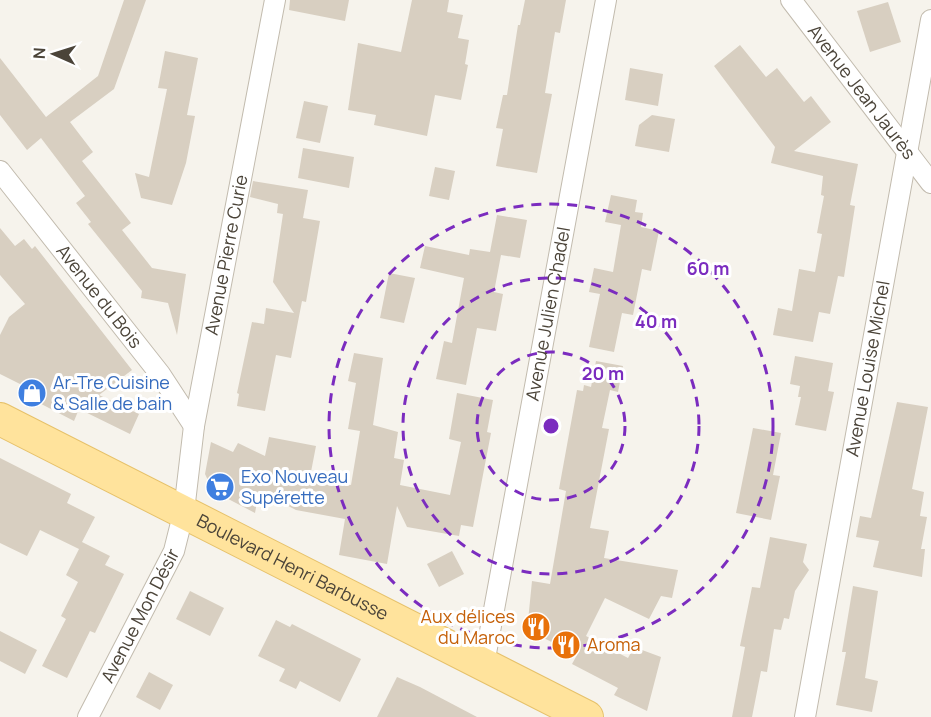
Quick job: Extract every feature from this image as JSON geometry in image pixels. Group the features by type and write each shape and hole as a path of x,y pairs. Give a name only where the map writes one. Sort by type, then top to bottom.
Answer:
{"main road":[{"name":"Boulevard Henri Barbusse","path":"0,418 587,717"}],"street":[{"name":"Avenue Pierre Curie","path":"184,511 194,426 275,0"},
{"name":"Avenue Julien Chadel","path":"484,664 606,0"},
{"name":"Avenue Jean Jaurès","path":"791,0 931,183"},
{"name":"Avenue Louise Michel","path":"805,717 931,20"},
{"name":"Avenue du Bois","path":"0,171 160,374 194,426"},
{"name":"Avenue Mon Désir","path":"88,717 174,551 184,511"}],"building":[{"path":"124,0 146,0 114,89 70,122 93,152 82,161 131,223 122,230 152,268 186,274 177,335 168,303 141,298 142,291 88,224 91,222 76,203 85,196 41,138 27,150 0,115 0,58 46,117 98,76"},
{"path":"290,0 349,0 345,21 289,10"},
{"path":"412,0 449,0 447,12 463,15 458,38 469,40 465,64 468,65 461,100 435,95 427,136 374,125 376,115 348,110 358,43 401,52"},
{"path":"525,0 566,0 560,33 555,32 545,93 552,94 537,173 496,166 503,129 496,128 503,95 507,95 518,25 520,25"},
{"path":"888,2 901,42 870,52 857,11"},
{"path":"740,45 766,77 777,68 804,102 811,96 831,122 794,151 858,164 850,205 855,206 844,277 838,276 830,314 819,312 813,342 773,335 778,308 792,311 799,269 815,272 822,234 817,233 824,196 821,195 823,176 771,163 775,147 714,66"},
{"path":"165,51 198,58 187,115 195,116 186,163 172,205 141,198 135,173 149,177 167,89 158,88"},
{"path":"630,68 663,74 658,106 625,100"},
{"path":"304,101 328,106 320,143 296,138"},
{"path":"652,115 675,119 669,152 635,146 639,125"},
{"path":"303,148 354,157 349,188 298,178"},
{"path":"435,167 455,171 449,200 429,196"},
{"path":"253,181 308,190 303,218 320,221 306,302 302,301 291,358 276,355 265,411 237,406 239,394 237,393 252,322 264,324 266,308 294,313 273,282 283,214 277,213 278,204 250,197"},
{"path":"611,195 637,200 635,212 643,213 641,227 659,231 651,271 642,269 633,315 622,313 614,352 589,347 600,294 589,292 594,268 613,272 621,225 605,222"},
{"path":"497,215 527,220 520,258 501,255 494,292 503,294 496,331 477,328 466,385 436,379 444,341 452,343 464,278 420,268 425,246 469,255 470,249 490,252"},
{"path":"0,228 15,246 24,239 32,249 35,246 132,370 99,395 139,414 130,434 79,409 74,421 22,394 26,387 0,374 0,335 9,317 25,304 0,275"},
{"path":"389,273 415,278 404,323 380,318"},
{"path":"354,353 383,358 373,425 398,432 394,458 404,460 400,485 450,495 461,442 449,439 457,393 493,400 487,432 491,433 473,527 461,525 459,536 407,527 397,506 387,564 339,555 345,519 296,510 259,491 255,513 213,491 205,474 211,442 233,452 238,443 265,456 269,437 316,446 310,477 351,485 360,431 348,429 356,383 348,381"},
{"path":"795,356 833,363 828,391 834,392 826,431 795,425 801,397 798,397 800,386 790,384"},
{"path":"596,361 623,366 618,392 610,390 602,428 609,429 590,528 609,531 604,558 678,570 672,598 661,596 649,619 605,598 586,636 628,658 634,647 661,657 647,711 614,695 618,688 572,664 577,655 536,634 528,621 532,581 550,584 566,491 559,489 577,390 583,391 584,385 591,387"},
{"path":"897,402 928,407 912,489 924,492 920,516 927,517 921,549 925,549 922,577 873,567 879,541 856,537 860,516 871,518"},
{"path":"753,428 781,433 773,475 780,476 771,520 736,513"},
{"path":"0,458 71,494 67,503 95,517 82,542 110,556 105,565 124,574 95,633 90,631 67,678 42,666 66,619 61,616 78,582 66,575 79,549 40,530 27,556 0,543"},
{"path":"770,537 807,544 803,562 809,570 795,591 789,619 784,618 781,630 774,629 767,672 761,671 752,717 732,717 745,647 740,646 752,587 760,588"},
{"path":"452,551 464,574 439,587 427,564"},
{"path":"853,586 878,591 865,678 878,681 872,712 836,705 846,652 842,652"},
{"path":"190,591 224,608 210,636 176,619"},
{"path":"276,620 290,627 292,624 361,659 340,702 300,681 296,689 279,681 285,669 258,656"},
{"path":"0,631 37,650 25,674 0,661"},
{"path":"149,672 173,685 160,710 136,697"},
{"path":"397,677 420,687 477,717 377,717"}],"place":[{"name":"Ar-Tre Cuisine & Salle de bain","path":"32,393"},
{"name":"Exo Nouveau Supérette","path":"220,487"},
{"name":"Aux délices du Maroc","path":"536,627"},
{"name":"Aroma","path":"566,645"}]}
